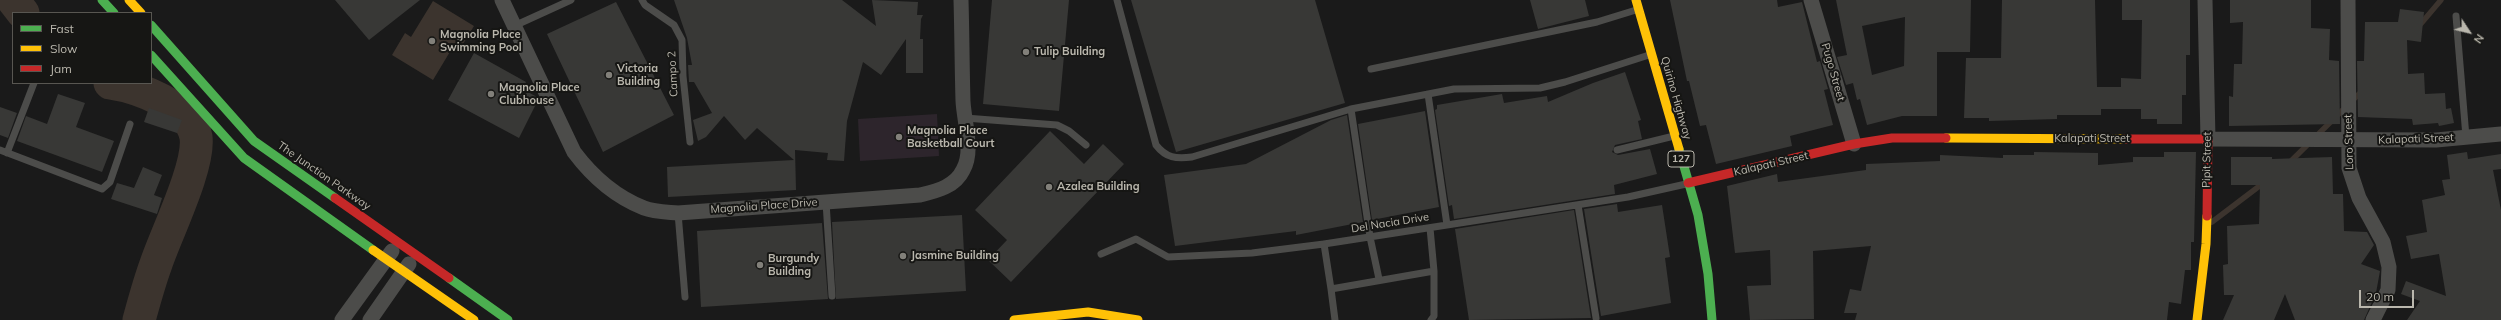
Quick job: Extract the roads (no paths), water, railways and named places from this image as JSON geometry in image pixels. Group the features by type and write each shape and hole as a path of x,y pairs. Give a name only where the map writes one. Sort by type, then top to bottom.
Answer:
{"street":[{"path":"102,0 113,12"},
{"path":"129,0 139,12"},
{"name":"Magnolia Place Drive","path":"502,0 574,152 583,164 619,195 645,209 678,213 920,195 937,191 951,184 963,171 968,154 965,118 961,0"},
{"name":"Pugo Street","path":"1811,0 1854,144"},
{"name":"Pipit Street","path":"2197,320 2206,244 2208,139 2205,0"},
{"name":"Loro Street","path":"2348,0 2348,140 2352,184 2379,232 2389,267 2388,290 2373,320"},
{"name":"Quirino Highway","path":"1637,5 1688,183 1704,246 1712,320"},
{"name":"The Junction Parkway","path":"152,26 254,141 508,320"},
{"path":"152,56 244,158 265,175 474,320"},
{"name":"Kalapati Street","path":"1688,183 1854,144 1892,138 2348,140 2466,137 2501,134"},
{"path":"342,320 386,260 397,242"},
{"path":"370,320 416,255"},
{"path":"1014,320 1088,312 1135,319"}],"lane":[{"path":"514,26 571,0"},
{"name":"Campo 2","path":"642,0 645,5 674,25 682,40 682,76 690,142"},
{"path":"1117,0 1156,145 1162,153 1171,158 1192,157 1351,109 1454,89 1540,88 1565,82 1651,54"},
{"path":"1371,69 1597,22 1637,5"},
{"path":"2456,16 2466,137"},
{"path":"34,84 3,151 102,189 110,182 130,124"},
{"path":"1428,94 1447,225"},
{"path":"1351,109 1370,237 1379,279"},
{"path":"965,118 1057,125 1069,131 1086,145"},
{"path":"1617,150 1674,136"},
{"name":"Del Nacia Drive","path":"1101,254 1136,238 1168,257 1252,253 1324,244 1628,197 1688,183"},
{"path":"826,202 832,296"},
{"path":"1578,205 1596,318"},
{"path":"678,213 685,297"},
{"path":"1430,228 1434,271 1434,316 1431,320"},
{"path":"1324,244 1335,320"},
{"path":"1331,289 1379,279 1434,271"}],"waterway":[{"path":"13,0 22,12"},
{"path":"2419,26 2441,0"},
{"path":"116,84 148,94 174,107 192,126 196,137 196,150 188,182 153,271 139,320"},
{"path":"2290,162 2362,91"},
{"path":"2212,222 2266,181"}],"place":[{"name":"Magnolia Place Swimming Pool","path":"432,41"},
{"name":"Tulip Building","path":"1026,52"},
{"name":"Victoria Building","path":"609,75"},
{"name":"Magnolia Place Clubhouse","path":"491,94"},
{"name":"Magnolia Place Basketball Court","path":"899,137"},
{"name":"Azalea Building","path":"1049,187"},
{"name":"Jasmine Building","path":"903,256"},
{"name":"Burgundy Building","path":"760,265"}]}
